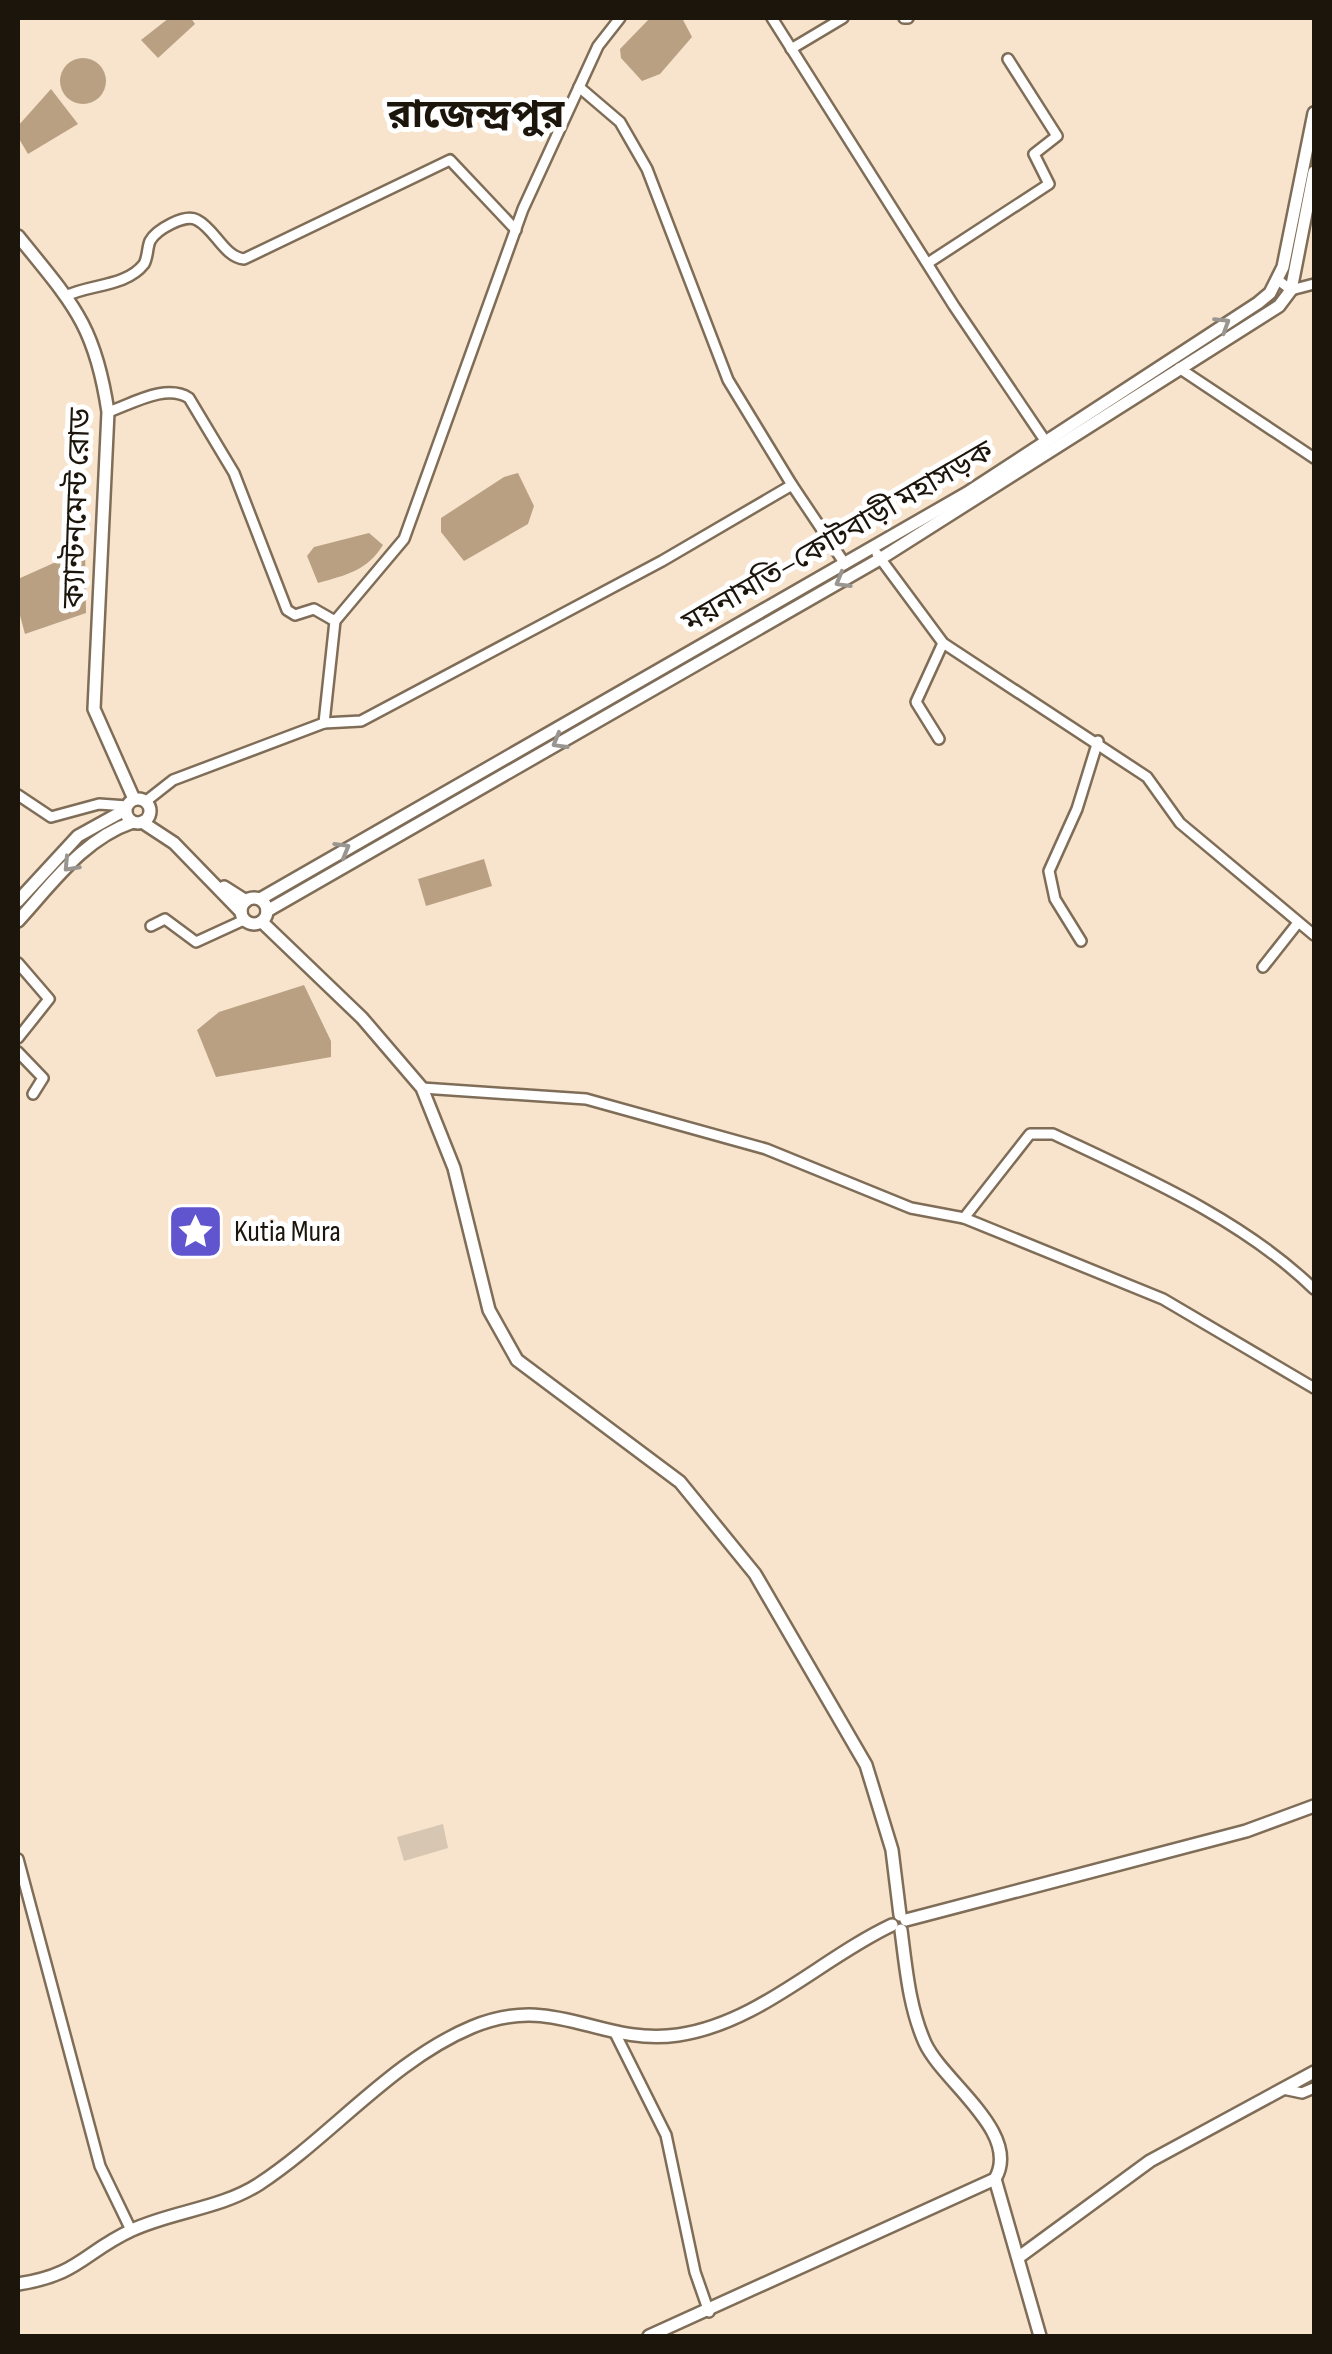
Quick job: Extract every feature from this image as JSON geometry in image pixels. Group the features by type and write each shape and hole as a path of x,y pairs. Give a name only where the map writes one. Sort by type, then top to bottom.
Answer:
{"main road":[{"path":"1278,280 1314,114"},
{"path":"1291,290 1314,172"},
{"name":"ক্যান্টনমেন্ট রোড","path":"18,236 88,328 101,363 108,412 94,709 137,811"},
{"name":"ময়নামতি–কোটবাড়ী মহাসড়ক","path":"265,916 1046,442 1258,302 1278,280"},
{"name":"ময়নামতি–কোটবাড়ী মহাসড়ক","path":"248,908 880,559 1279,306 1291,290"},
{"path":"18,901 78,836 137,811"},
{"path":"137,811 248,908 265,916 422,1088 454,1168 489,1310 517,1360 680,1482 755,1574 866,1765 892,1850 910,2000 920,2031 932,2058 999,2141 1000,2171 995,2179 649,2336"},
{"path":"18,921 86,848 137,811"},
{"path":"248,908 255,924 265,916"},
{"path":"18,2284 74,2270 131,2230 244,2194 287,2165 429,2050 476,2025 516,2013 542,2012 644,2038 724,2024 900,1922 1246,1831 1314,1806"},
{"path":"1019,2257 1150,2162 1213,2124 1314,2072"},
{"path":"995,2179 1040,2336"}],"street":[{"path":"324,723 335,622 404,538 516,230 598,46 620,18"},
{"path":"772,18 1046,442"},
{"path":"791,48 843,18"},
{"path":"928,263 1049,184 1034,154 1057,136 1008,59"},
{"path":"579,87 620,122 647,169 728,380 845,564"},
{"path":"66,296 90,283 113,284 142,266 151,239 186,218 198,220 234,256 244,259 450,160 516,230"},
{"path":"1278,280 1291,290 1314,284"},
{"path":"1178,368 1314,458"},
{"path":"108,412 166,392 178,391 189,398 234,473 288,610 295,615 314,608 335,622"},
{"path":"18,795 51,817 99,804 137,811 173,780 324,723 361,720 662,561 792,485"},
{"path":"873,547 943,643 1148,777 1180,823 1314,936"},
{"path":"938,740 916,702 943,643"},
{"path":"1081,941 1055,899 1049,871 1077,809 1098,741"},
{"path":"151,926 165,919 201,942 248,908"},
{"path":"1263,966 1297,924"},
{"path":"18,963 49,998 18,1038"},
{"path":"19,1055 43,1078 33,1094"},
{"path":"422,1088 586,1099 766,1149 911,1208 964,1218 1163,1300 1314,1388"},
{"path":"964,1218 1030,1134 1054,1134 1209,1213 1282,1258 1314,1288"},
{"path":"18,1859 100,2166 131,2230"},
{"path":"615,2032 666,2134 695,2272 709,2312"},
{"path":"1283,2089 1302,2093 1314,2088"}],"shaded area":[{"path":"169,18 191,18 195,24 158,58 141,40"},
{"path":"650,18 682,18 692,37 660,74 642,81 621,58 620,49"},
{"path":"83,58 99,65 106,81 99,97 83,104 67,97 60,81 67,65"},
{"path":"51,89 78,124 28,154 18,137 18,126"},
{"path":"518,473 534,506 528,524 464,561 441,532 441,518 504,477"},
{"path":"369,533 383,545 370,561 347,574 318,583 307,556 314,547"},
{"path":"85,549 86,613 25,634 18,608 18,579"},
{"path":"484,859 492,886 426,906 418,879"},
{"path":"304,985 331,1041 331,1057 216,1077 197,1030 219,1012"},
{"path":"443,1824 448,1848 404,1861 397,1837"}],"place":[{"name":"Kutia Mura","path":"195,1232"}],"district":[{"name":"রাজেন্দ্রপুর","path":"476,115"}]}
